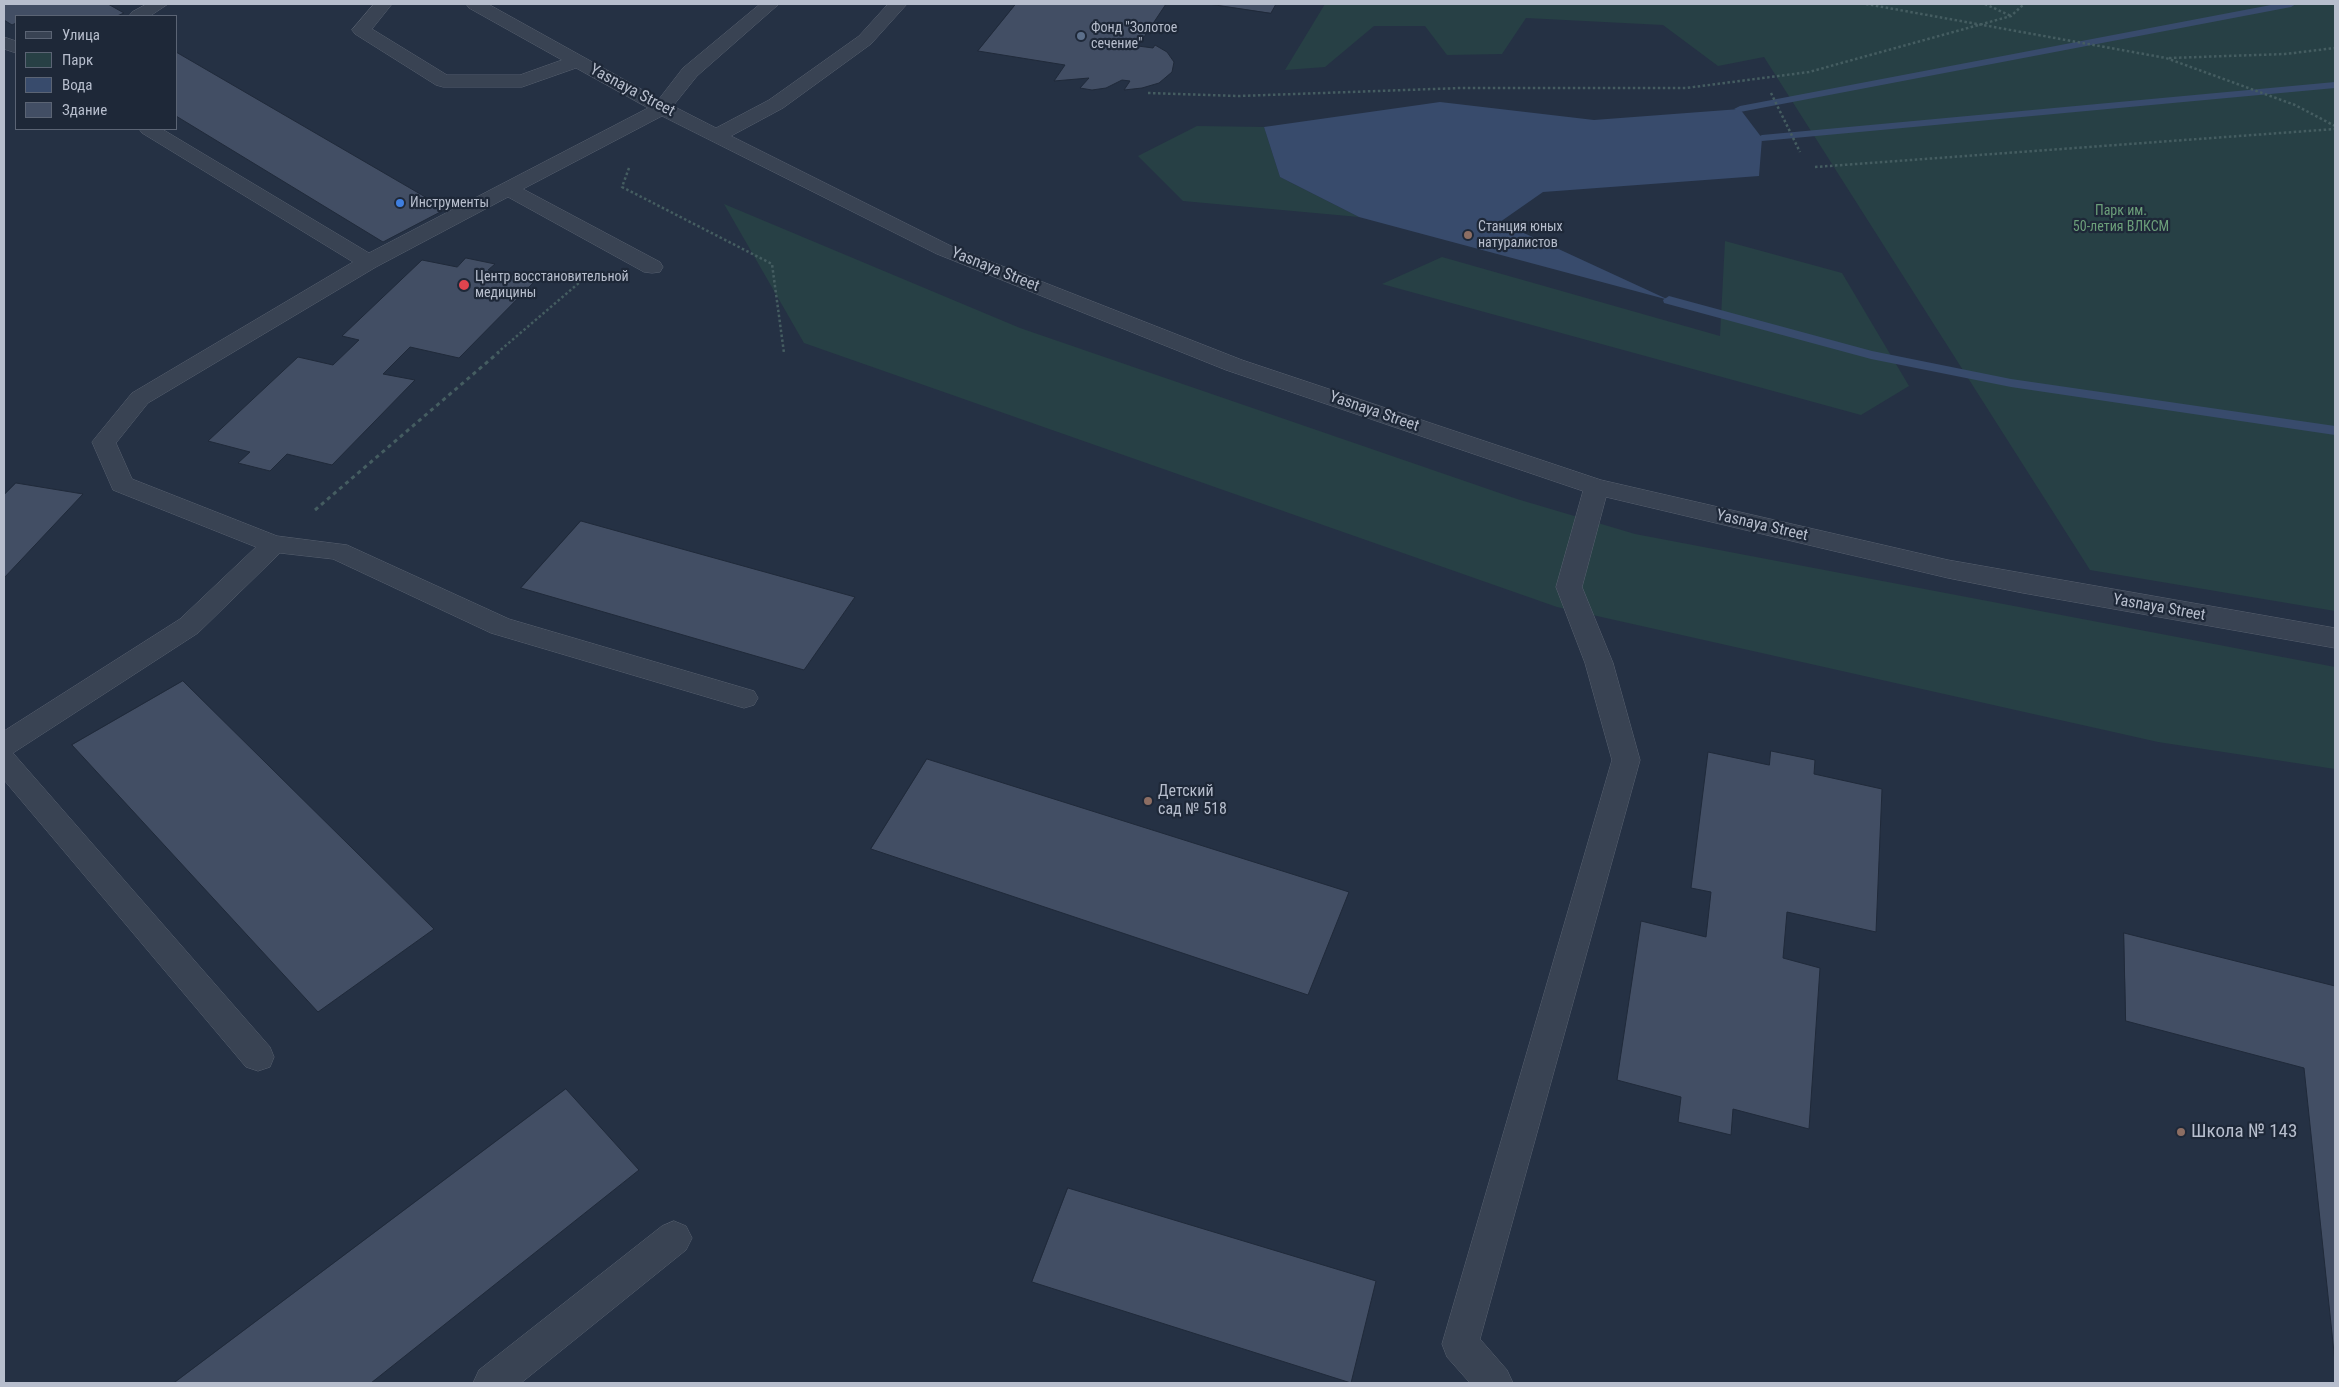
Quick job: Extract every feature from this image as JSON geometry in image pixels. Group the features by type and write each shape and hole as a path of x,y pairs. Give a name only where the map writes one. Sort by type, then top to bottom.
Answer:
{"street":[{"path":"140,15 159,4"},
{"path":"383,4 361,30 443,82 522,81 576,61"},
{"name":"Yasnaya Street","path":"475,4 662,108 944,250 1234,365 1596,487 1948,569 2335,638"},
{"path":"744,698 500,626 338,551 274,544 122,484 104,442 140,398 368,262 662,108 690,72 770,4"},
{"path":"718,135 776,104 865,40 898,4"},
{"path":"151,130 368,262"},
{"path":"509,188 528,201 652,267"},
{"path":"1494,1383 1460,1344 1626,760 1599,663 1569,587 1596,487"},
{"path":"4,746 189,626 274,544"},
{"path":"4,761 258,1057"},
{"path":"492,1383 674,1238"}],"path":[{"path":"1866,4 2166,58 2294,105 2335,128"},
{"path":"1984,4 2011,16"},
{"path":"1148,93 1239,96 1461,88 1686,88 1809,72 2011,16 2024,4"},
{"path":"2166,58 2285,54 2335,48"},
{"path":"1771,93 1800,152"},
{"path":"1815,167 2335,128"},
{"path":"631,163 622,188 772,264 784,353"},
{"path":"274,544 590,274"}],"green space":[{"name":"Парк им. 50-летия ВЛКСМ","path":"1325,4 2335,4 2335,611 2090,570 1764,57 1718,66 1663,25 1526,18 1502,54 1447,55 1425,26 1374,26 1325,67 1285,70"},
{"path":"1197,126 1264,127 1280,177 1359,217 1183,201 1138,156"},
{"path":"724,204 1020,328 1517,499 1635,534 2335,667 2335,769 2158,742 1557,607 804,343"},
{"path":"1725,241 1842,273 1909,386 1861,415 1382,284 1442,257 1720,336"}],"water":[{"path":"1440,102 1594,120 1740,109 1762,138 1759,176 1543,192 1500,222 1669,300 1359,217 1280,177 1264,127"}],"building":[{"path":"4,4 108,4 124,13 119,15 15,15 15,24 12,25 4,20"},
{"path":"1016,4 1166,4 1138,46 1153,48 1155,45 1167,52 1174,62 1172,72 1159,83 1142,88 1124,90 1130,81 1122,80 1106,88 1092,90 1080,88 1089,78 1054,81 1065,65 978,51"},
{"path":"1209,4 1276,4 1271,13"},
{"path":"178,53 446,209 383,242 178,117"},
{"path":"466,258 495,264 488,270 536,280 459,358 410,347 383,374 415,380 332,465 287,454 270,471 238,463 250,452 208,441 298,357 333,365 359,340 342,336 422,260 457,267"},
{"path":"16,483 83,494 4,578 4,495"},
{"path":"581,521 855,597 804,670 521,588"},
{"path":"183,681 434,929 318,1012 72,745"},
{"path":"1771,751 1815,760 1814,774 1882,789 1876,932 1787,912 1783,958 1820,968 1809,1129 1733,1109 1731,1135 1678,1122 1681,1097 1617,1080 1641,921 1706,937 1711,892 1691,888 1708,752 1769,765"},
{"path":"927,759 1349,892 1308,995 871,849"},
{"path":"2124,933 2335,986 2335,1362 2304,1068 2126,1021"},
{"path":"566,1089 639,1170 371,1383 174,1383"},
{"path":"1068,1188 1376,1281 1351,1383 1032,1282"}],"waterway":[{"path":"1740,109 2291,4"},
{"path":"1762,138 2335,85"},
{"path":"1669,300 1871,355 2011,383 2335,431"}],"place":[{"name":"Фонд \"Золотое сечение\"","path":"1081,36"},
{"name":"Инструменты","path":"400,203"},
{"name":"Станция юных натуралистов","path":"1468,235"},
{"name":"Центр восстановительной медицины","path":"464,285"},
{"name":"Детский сад № 518","path":"1148,801"},
{"name":"Школа № 143","path":"2181,1132"}]}
